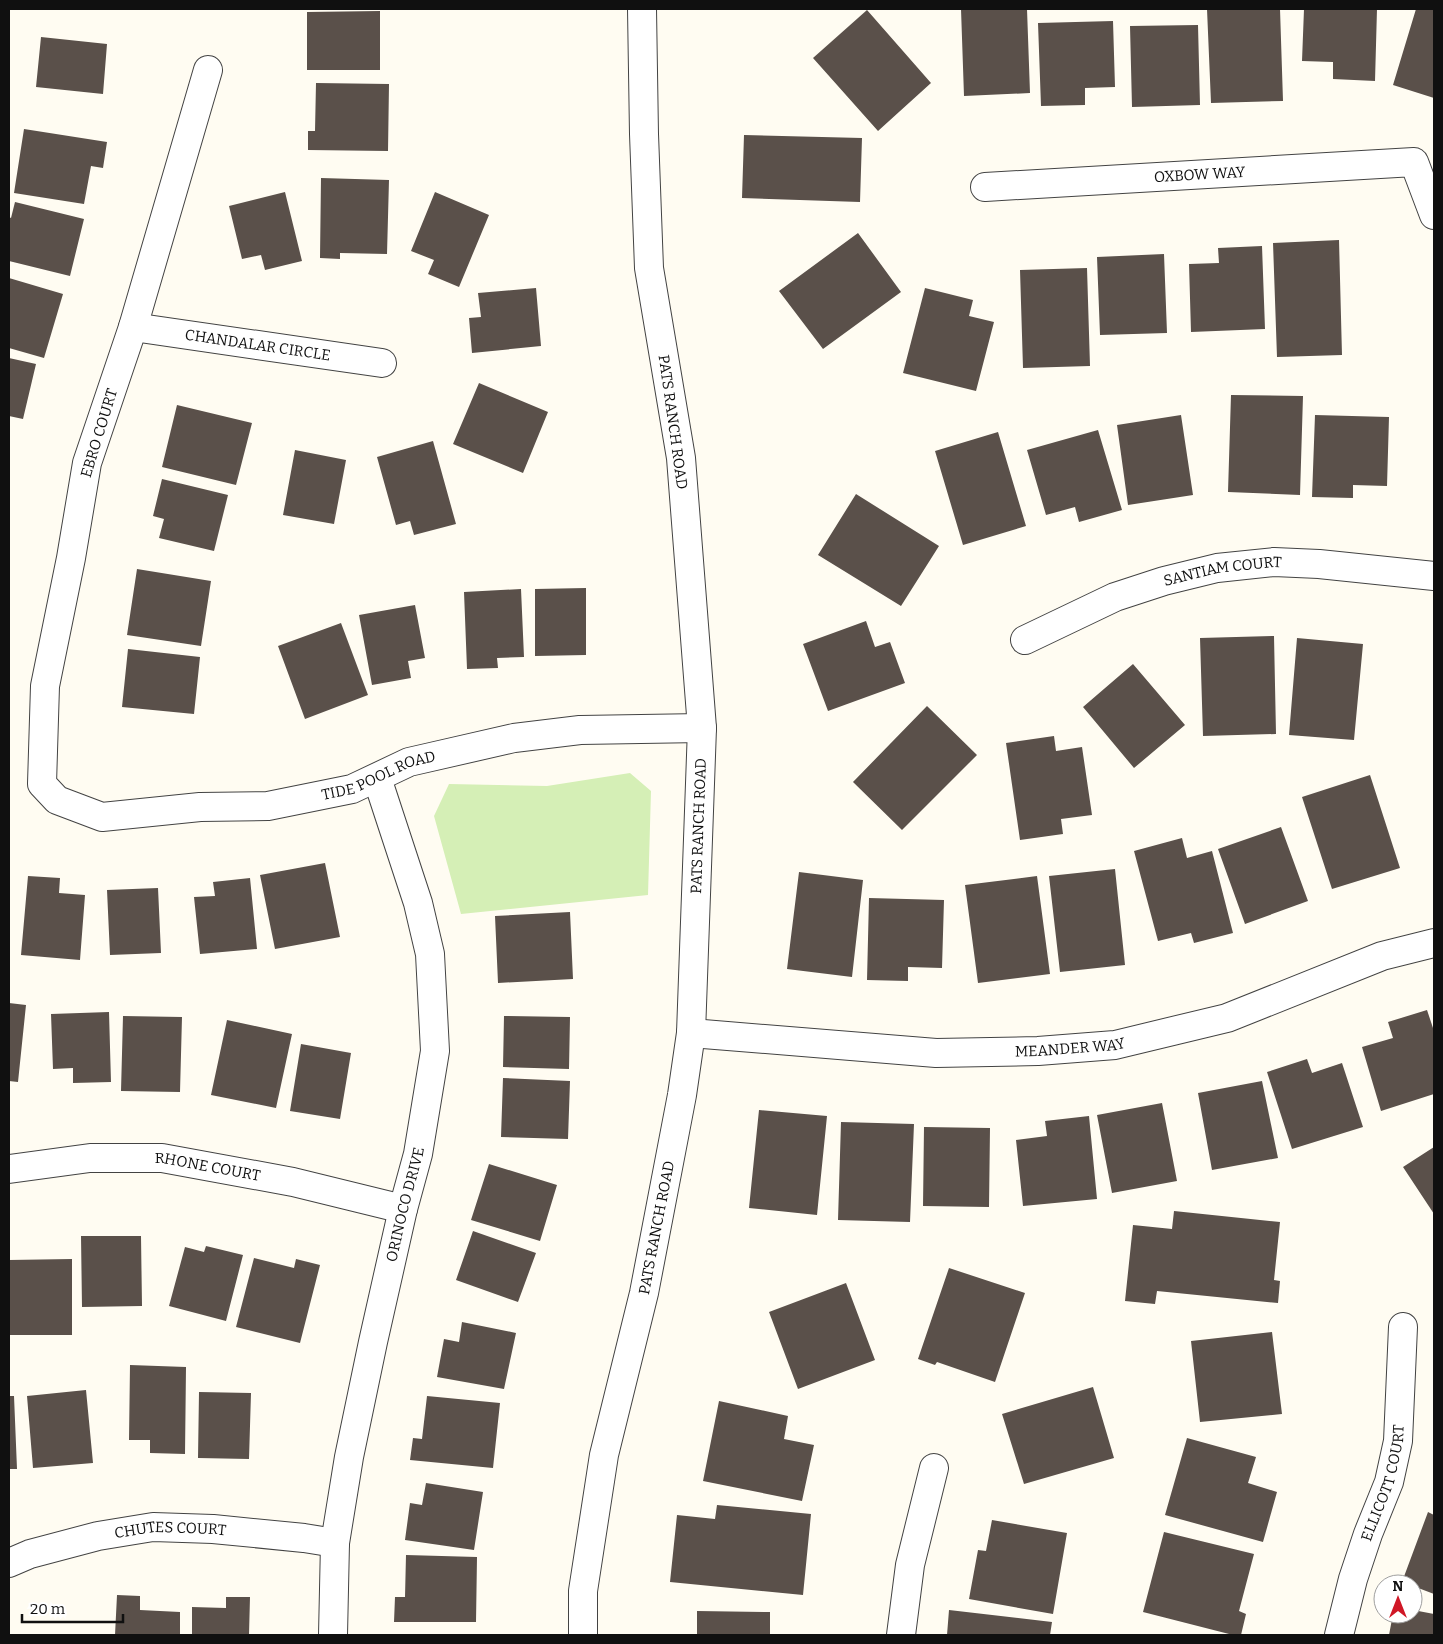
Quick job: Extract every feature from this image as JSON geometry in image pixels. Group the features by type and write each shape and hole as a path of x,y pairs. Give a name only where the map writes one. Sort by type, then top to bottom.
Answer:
{"street":[{"name":"PATS RANCH ROAD","path":"583,1635 583,1591 604,1455 644,1293 682,1095 691,1033 702,728 681,458 649,268 642,9"},
{"name":"EBRO COURT","path":"58,800 42,784 45,686 87,463 133,328 208,70"},
{"name":"OXBOW WAY","path":"985,187 1414,162 1434,215"},
{"name":"CHANDALAR CIRCLE","path":"133,328 382,363"},
{"name":"SANTIAM COURT","path":"1025,640 1115,597 1164,580 1217,568 1274,562 1320,564 1434,576"},
{"name":"TIDE POOL ROAD","path":"58,800 102,817 200,807 268,806 352,790 409,762 514,738 580,730 702,728"},
{"name":"ORINOCO DRIVE","path":"332,1635 335,1543 353,1438 403,1209 418,1154 435,1052 430,954 418,903 377,778"},
{"name":"MEANDER WAY","path":"691,1033 936,1053 1038,1052 1115,1045 1227,1018 1382,956 1434,943"},
{"name":"RHONE COURT","path":"9,1169 90,1158 162,1158 293,1182 403,1209"},
{"name":"ELLICOTT COURT","path":"1339,1635 1353,1579 1368,1534 1389,1482 1398,1441 1403,1328"},
{"path":"901,1635 910,1565 934,1468"},
{"name":"CHUTES COURT","path":"9,1563 30,1554 98,1536 153,1528 213,1529 335,1543"}],"green space":[{"path":"630,773 651,791 648,895 461,914 434,816 449,784 547,786"}],"building":[{"path":"961,9 1027,9 1030,93 964,96"},
{"path":"1207,9 1280,9 1283,101 1211,103"},
{"path":"1304,9 1377,9 1375,81 1333,79 1333,62 1302,61"},
{"path":"1416,9 1434,9 1434,98 1393,85"},
{"path":"867,10 931,83 878,131 813,58"},
{"path":"380,11 380,70 307,70 307,12"},
{"path":"1113,21 1115,87 1085,88 1085,105 1041,106 1038,23"},
{"path":"1198,25 1200,105 1132,107 1130,26"},
{"path":"41,37 107,44 103,94 36,87"},
{"path":"316,83 389,84 388,151 308,150 308,131 315,131"},
{"path":"24,129 107,142 103,168 91,166 84,204 14,193"},
{"path":"744,135 862,138 860,202 742,198"},
{"path":"321,178 389,180 387,254 340,253 340,259 320,258"},
{"path":"285,192 302,261 265,270 261,255 242,259 229,206"},
{"path":"435,192 489,215 459,287 428,274 434,260 411,251"},
{"path":"15,202 84,219 70,276 9,261 9,217 11,218"},
{"path":"858,233 901,292 823,349 779,291"},
{"path":"1339,240 1342,355 1277,357 1273,243"},
{"path":"1262,246 1265,329 1191,332 1189,264 1219,263 1218,248"},
{"path":"1164,254 1167,333 1100,335 1097,257"},
{"path":"1087,268 1090,366 1023,368 1020,270"},
{"path":"9,278 63,294 44,358 9,348"},
{"path":"536,288 541,346 472,353 469,318 481,317 478,293"},
{"path":"925,288 973,300 969,316 994,322 976,391 903,373"},
{"path":"9,358 36,364 23,419 9,416"},
{"path":"479,383 548,412 523,473 453,444"},
{"path":"1231,395 1303,396 1300,495 1228,492"},
{"path":"177,405 252,423 236,485 162,467"},
{"path":"1181,415 1193,495 1128,505 1117,425"},
{"path":"1315,415 1389,417 1387,486 1353,485 1353,498 1312,497"},
{"path":"1098,430 1122,510 1079,522 1075,507 1046,515 1027,450"},
{"path":"998,432 1026,526 963,545 935,451"},
{"path":"433,441 456,524 414,535 410,521 396,525 377,457"},
{"path":"295,450 346,460 334,524 283,515"},
{"path":"162,479 228,495 214,551 159,538 164,519 153,516"},
{"path":"856,494 939,546 901,606 818,555"},
{"path":"137,569 211,581 201,646 127,635"},
{"path":"586,588 586,655 535,656 535,589"},
{"path":"521,589 524,657 497,658 498,668 467,669 464,592"},
{"path":"415,605 425,658 408,661 411,678 372,685 359,615"},
{"path":"866,621 875,647 890,642 905,683 828,711 803,644"},
{"path":"341,623 368,695 305,719 278,646"},
{"path":"1274,636 1276,734 1203,736 1200,638"},
{"path":"1297,638 1363,644 1354,740 1289,735"},
{"path":"128,649 200,657 194,714 122,707"},
{"path":"1133,664 1185,725 1134,768 1083,707"},
{"path":"927,706 977,755 902,830 853,782"},
{"path":"1054,736 1056,751 1082,747 1092,815 1061,819 1063,834 1020,840 1006,743"},
{"path":"1370,775 1400,868 1332,889 1302,797"},
{"path":"1281,827 1308,901 1245,924 1218,849"},
{"path":"1182,838 1187,858 1212,851 1233,933 1194,943 1191,933 1158,941 1134,851"},
{"path":"325,863 340,937 275,949 260,875"},
{"path":"1115,869 1125,965 1060,972 1049,876"},
{"path":"799,872 863,880 852,977 787,969"},
{"path":"28,876 60,878 59,893 85,895 80,960 21,955"},
{"path":"1037,876 1050,974 978,983 965,885"},
{"path":"250,878 257,949 200,954 194,897 215,896 213,882"},
{"path":"158,888 161,953 110,955 107,890"},
{"path":"869,898 944,900 942,968 908,967 908,981 867,980"},
{"path":"570,912 573,979 498,983 495,916"},
{"path":"9,1003 26,1005 18,1082 9,1081"},
{"path":"1427,1010 1434,1031 1434,1094 1381,1111 1362,1047 1393,1038 1388,1022"},
{"path":"109,1012 111,1082 73,1083 73,1068 53,1069 51,1014"},
{"path":"123,1016 182,1017 180,1092 121,1091"},
{"path":"504,1016 570,1017 569,1069 503,1067"},
{"path":"227,1020 292,1034 276,1108 211,1095"},
{"path":"301,1044 351,1053 340,1119 290,1111"},
{"path":"1307,1059 1312,1073 1342,1063 1363,1127 1292,1149 1267,1072"},
{"path":"503,1078 570,1081 568,1139 501,1137"},
{"path":"1262,1081 1278,1158 1212,1170 1198,1093"},
{"path":"1162,1103 1177,1181 1112,1193 1097,1115"},
{"path":"759,1110 827,1116 817,1215 749,1208"},
{"path":"1089,1116 1097,1199 1023,1206 1016,1140 1047,1136 1045,1121"},
{"path":"841,1122 914,1124 910,1222 838,1220"},
{"path":"924,1127 990,1128 989,1207 923,1206"},
{"path":"1434,1147 1434,1214 1403,1167"},
{"path":"489,1164 557,1185 540,1241 471,1220"},
{"path":"1174,1211 1280,1222 1274,1280 1280,1281 1278,1303 1157,1291 1155,1304 1125,1301 1133,1225 1172,1229"},
{"path":"473,1231 536,1253 518,1302 456,1280"},
{"path":"81,1236 141,1236 142,1306 82,1307"},
{"path":"206,1246 243,1255 226,1321 169,1306 185,1247 204,1252"},
{"path":"254,1258 294,1268 296,1259 320,1265 300,1343 236,1327"},
{"path":"72,1259 72,1335 9,1335 9,1260"},
{"path":"949,1268 1025,1293 995,1382 937,1362 935,1365 918,1359"},
{"path":"846,1283 875,1360 798,1389 769,1312"},
{"path":"462,1322 516,1333 504,1389 437,1377 444,1339 459,1342"},
{"path":"1272,1332 1282,1414 1200,1422 1191,1341"},
{"path":"130,1365 186,1367 185,1454 150,1453 150,1440 129,1440"},
{"path":"1093,1387 1114,1458 1024,1484 1002,1414"},
{"path":"86,1390 93,1463 33,1468 27,1396"},
{"path":"199,1392 251,1393 249,1459 198,1458"},
{"path":"9,1396 14,1396 17,1469 9,1469"},
{"path":"427,1396 500,1403 493,1468 410,1460 413,1438 422,1439"},
{"path":"719,1401 788,1416 784,1439 814,1445 802,1501 703,1481"},
{"path":"1187,1438 1256,1457 1248,1483 1277,1492 1263,1542 1165,1515"},
{"path":"426,1483 483,1492 474,1550 405,1540 410,1503 422,1505"},
{"path":"717,1505 811,1514 803,1595 670,1582 677,1515 715,1519"},
{"path":"1428,1512 1434,1515 1434,1594 1423,1590 1423,1574 1405,1574"},
{"path":"992,1520 1067,1533 1053,1614 969,1599 978,1550 986,1551"},
{"path":"1164,1532 1254,1554 1239,1611 1246,1614 1241,1635 1233,1635 1143,1612"},
{"path":"406,1555 477,1557 476,1622 394,1622 395,1597 405,1597"},
{"path":"117,1595 140,1596 140,1610 180,1612 180,1635 115,1635"},
{"path":"226,1597 250,1597 249,1635 192,1635 192,1607 226,1608"},
{"path":"949,1610 1052,1622 1050,1635 947,1635"},
{"path":"697,1611 770,1612 770,1635 697,1635"},
{"path":"1423,1612 1434,1614 1434,1635 1389,1635 1391,1624 1423,1624"}]}
